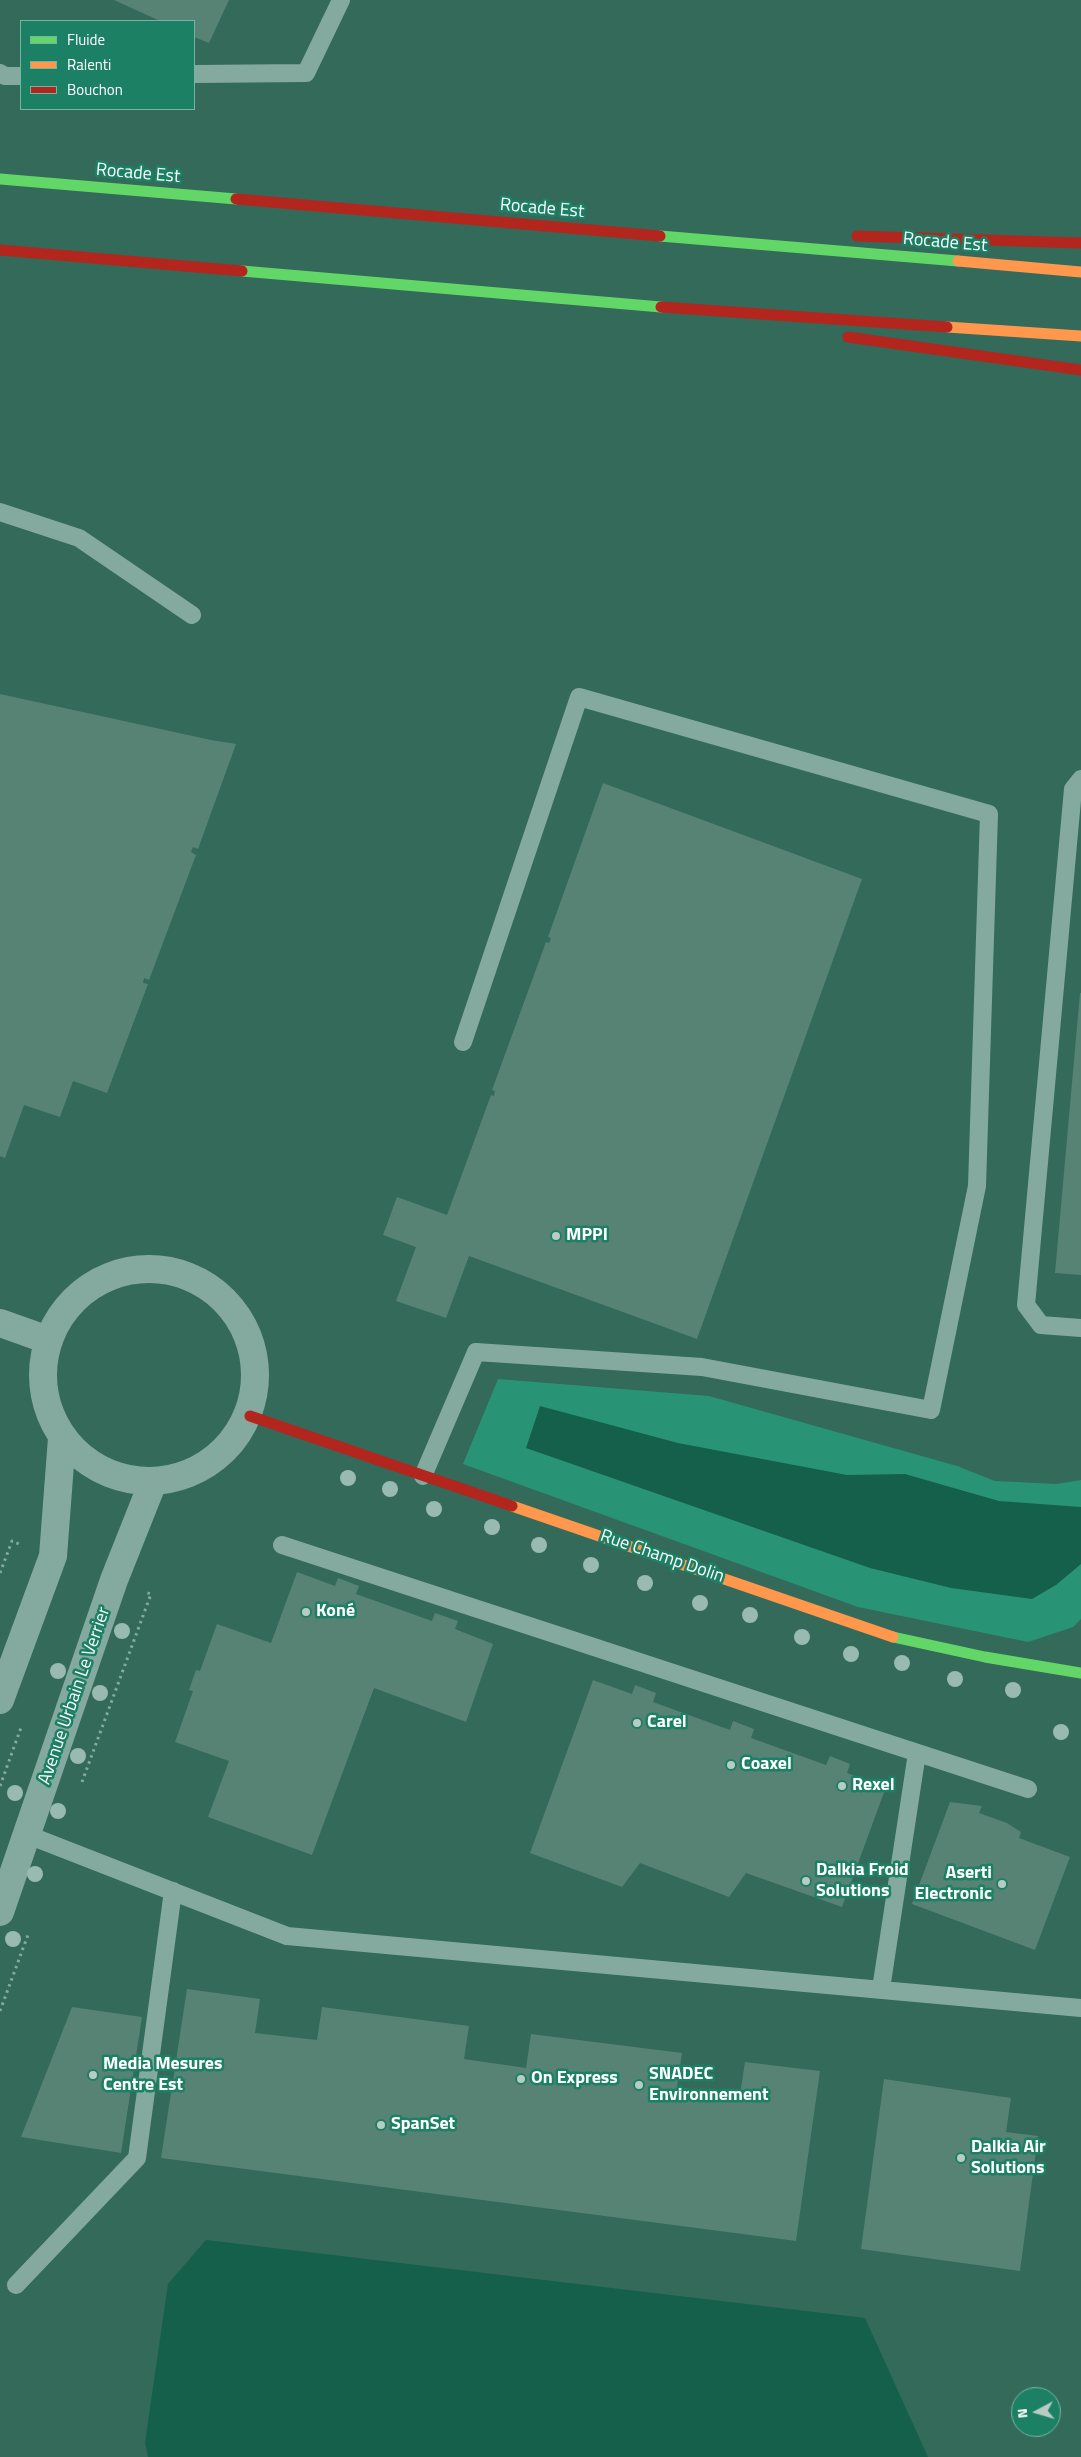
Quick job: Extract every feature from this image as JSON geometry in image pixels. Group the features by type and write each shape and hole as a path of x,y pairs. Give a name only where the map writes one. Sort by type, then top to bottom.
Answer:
{"main road":[{"name":"Rocade Est","path":"0,179 1081,272"},
{"path":"541,226 767,233"},
{"path":"845,236 1081,243"},
{"path":"0,250 627,305 1081,336"},
{"path":"627,305 785,328"},
{"path":"834,335 1081,370"},
{"name":"Rue Champ Dolin","path":"250,1416 894,1637 985,1657 1081,1673"}],"street":[{"path":"155,1268 189,1276 218,1294 240,1321 253,1353 255,1388 250,1416 230,1444 211,1462 187,1474 153,1482 118,1478 87,1462 62,1438 47,1407 42,1374 48,1340 64,1310 89,1286 120,1272 155,1268"},
{"path":"0,1323 48,1340"},
{"path":"0,1700 53,1556 62,1438"},
{"name":"Avenue Urbain Le Verrier","path":"0,1912 114,1580 153,1482"}],"lane":[{"path":"195,74 306,73 341,0"},
{"path":"0,73 5,76 20,76"},
{"path":"0,512 79,538 192,615"},
{"path":"423,1476 476,1352 702,1366 931,1410 977,1186 989,814 579,697 463,1042"},
{"path":"1081,779 1073,789 1026,1305 1040,1325 1081,1328"},
{"path":"282,1545 1028,1789"},
{"path":"881,1989 918,1753"},
{"path":"28,1835 287,1936 1081,2008"},
{"path":"16,2285 137,2158 173,1891"}],"shaded area":[{"path":"498,1379 709,1396 957,1466 995,1481 1057,1484 1081,1480 1081,1619 1073,1627 1028,1642 858,1607 463,1464"},
{"path":"540,1406 678,1443 847,1475 905,1474 999,1501 1081,1507 1081,1564 1056,1585 1032,1599 951,1588 870,1568 526,1448"},
{"path":"206,2240 865,2318 928,2457 148,2457 145,2443 168,2284"}],"building":[{"path":"114,0 229,0 209,43 195,37 195,20 158,20"},
{"path":"0,694 236,744 198,849 193,847 191,852 196,855 149,980 144,978 143,983 148,984 107,1093 73,1081 60,1117 24,1105 5,1158 0,1156"},
{"path":"603,783 862,879 697,1339 469,1256 446,1318 396,1301 416,1247 383,1235 397,1197 447,1215 491,1095 494,1096 495,1091 492,1090 546,942 549,943 551,938 548,937"},
{"path":"1081,993 1081,1275 1055,1273"},
{"path":"297,1572 335,1586 338,1578 359,1586 356,1594 432,1621 435,1613 458,1621 455,1629 493,1644 466,1722 374,1688 312,1855 208,1817 229,1761 175,1742 193,1691 189,1690 196,1670 200,1671 217,1624 271,1643"},
{"path":"593,1680 632,1694 635,1685 656,1693 653,1702 730,1730 733,1721 754,1729 751,1738 826,1765 830,1756 850,1764 847,1773 886,1787 842,1907 746,1873 729,1897 640,1863 622,1887 530,1853"},
{"path":"950,1802 982,1806 979,1813 1007,1823 1021,1832 1019,1838 1070,1857 1035,1950 912,1904"},
{"path":"187,1989 260,1999 255,2033 317,2040 322,2007 469,2026 464,2059 526,2068 531,2034 682,2053 677,2087 708,2092 740,2095 745,2062 820,2071 796,2241 161,2158"},
{"path":"72,2007 142,2017 121,2153 21,2137"},
{"path":"884,2079 1011,2098 1006,2132 1038,2136 1020,2271 861,2249"}],"traffic: fast":[{"path":"0,179 236,199"},
{"path":"660,236 958,261"},
{"path":"242,271 661,307"},
{"path":"893,1637 985,1657 1081,1673"}],"traffic: slow":[{"path":"958,261 1081,272"},
{"path":"947,327 1081,336"},
{"path":"512,1506 893,1637"}],"traffic: jam":[{"path":"236,199 660,236"},
{"path":"857,236 1081,243"},
{"path":"0,250 242,271"},
{"path":"661,307 947,327"},
{"path":"848,337 1081,370"},
{"path":"250,1416 512,1506"}],"place":[{"name":"MPPI","path":"556,1236"},
{"name":"Koné","path":"306,1612"},
{"name":"Carel","path":"637,1723"},
{"name":"Coaxel","path":"731,1765"},
{"name":"Rexel","path":"842,1786"},
{"name":"Dalkia Froid Solutions","path":"806,1881"},
{"name":"Aserti Electronic","path":"1002,1884"},
{"name":"Media Mesures Centre Est","path":"93,2075"},
{"name":"On Express","path":"521,2079"},
{"name":"SNADEC Environnement","path":"639,2085"},
{"name":"SpanSet","path":"381,2125"},
{"name":"Dalkia Air Solutions","path":"961,2158"}]}
